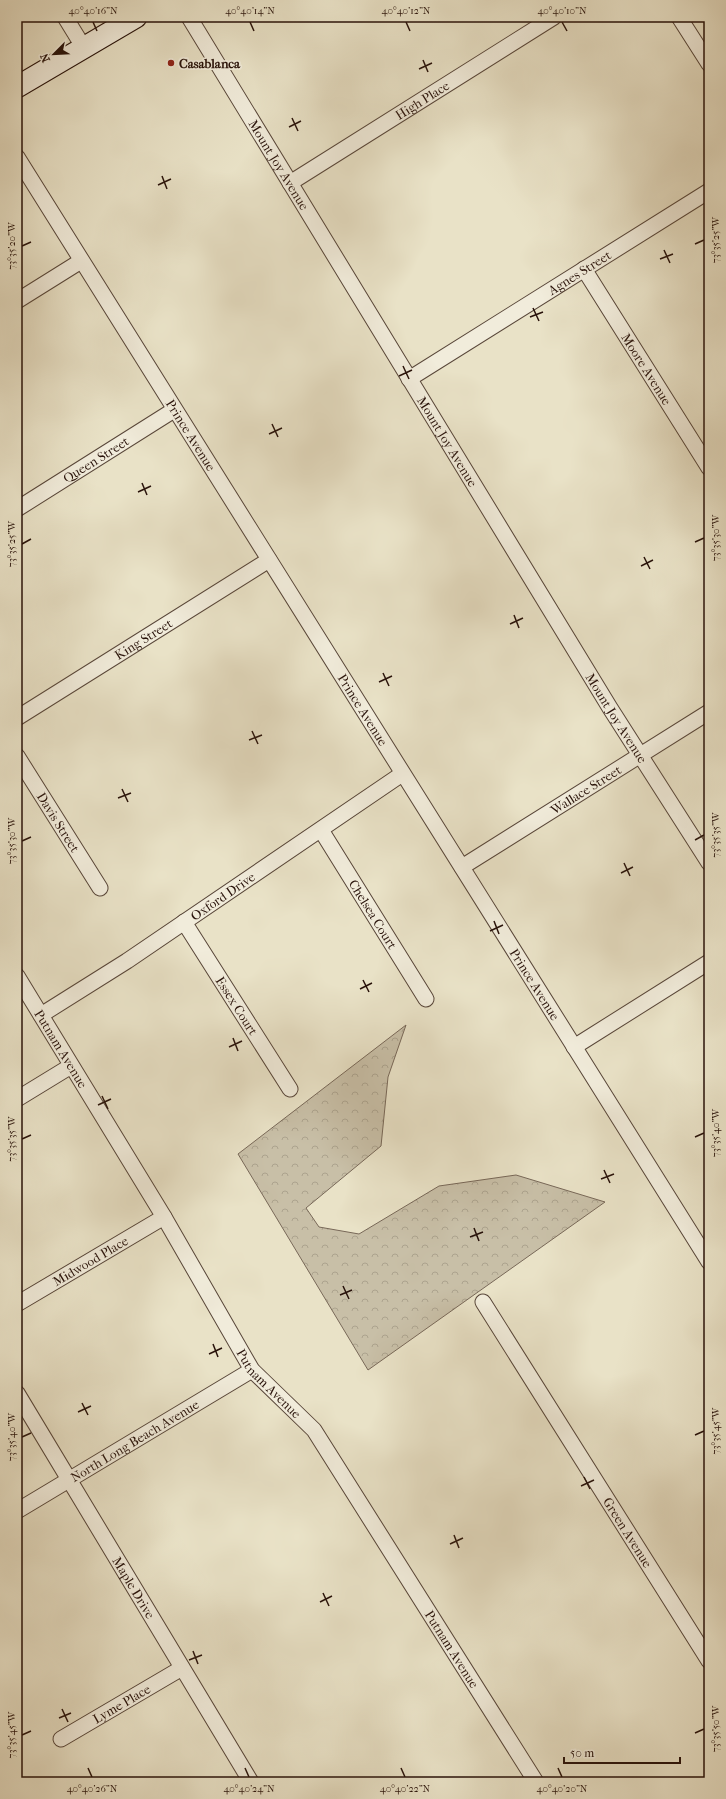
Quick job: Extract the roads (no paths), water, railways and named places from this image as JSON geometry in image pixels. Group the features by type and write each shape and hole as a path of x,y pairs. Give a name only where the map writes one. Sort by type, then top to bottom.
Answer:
{"main road":[{"path":"17,87 136,17"}],"street":[{"path":"64,17 84,48"},
{"name":"Mount Joy Avenue","path":"189,17 610,708 709,864"},
{"name":"High Place","path":"290,183 554,17"},
{"path":"679,17 709,64"},
{"name":"Prince Avenue","path":"17,157 174,410 709,1262"},
{"name":"Agnes Street","path":"409,379 709,191"},
{"path":"17,301 81,261"},
{"name":"Moore Avenue","path":"584,269 708,464"},
{"name":"Queen Street","path":"17,509 174,410"},
{"name":"King Street","path":"17,718 269,560"},
{"name":"Wallace Street","path":"462,867 709,712"},
{"name":"Davis Street","path":"17,756 100,888"},
{"name":"Oxford Drive","path":"41,1014 127,961 402,774"},
{"name":"Chelsea Court","path":"321,830 426,999"},
{"name":"Essex Court","path":"184,922 290,1089"},
{"path":"574,1047 709,962"},
{"name":"Putnam Avenue","path":"17,976 164,1217 252,1370 314,1430 536,1782"},
{"path":"17,1099 72,1066"},
{"name":"Midwood Place","path":"17,1304 164,1217"},
{"name":"Green Avenue","path":"483,1302 709,1661"},
{"name":"North Long Beach Avenue","path":"17,1511 252,1370"},
{"name":"Maple Drive","path":"17,1393 251,1782"},
{"name":"Lyme Place","path":"61,1739 182,1668"}],"place":[{"name":"Casablanca","path":"171,63"}]}
